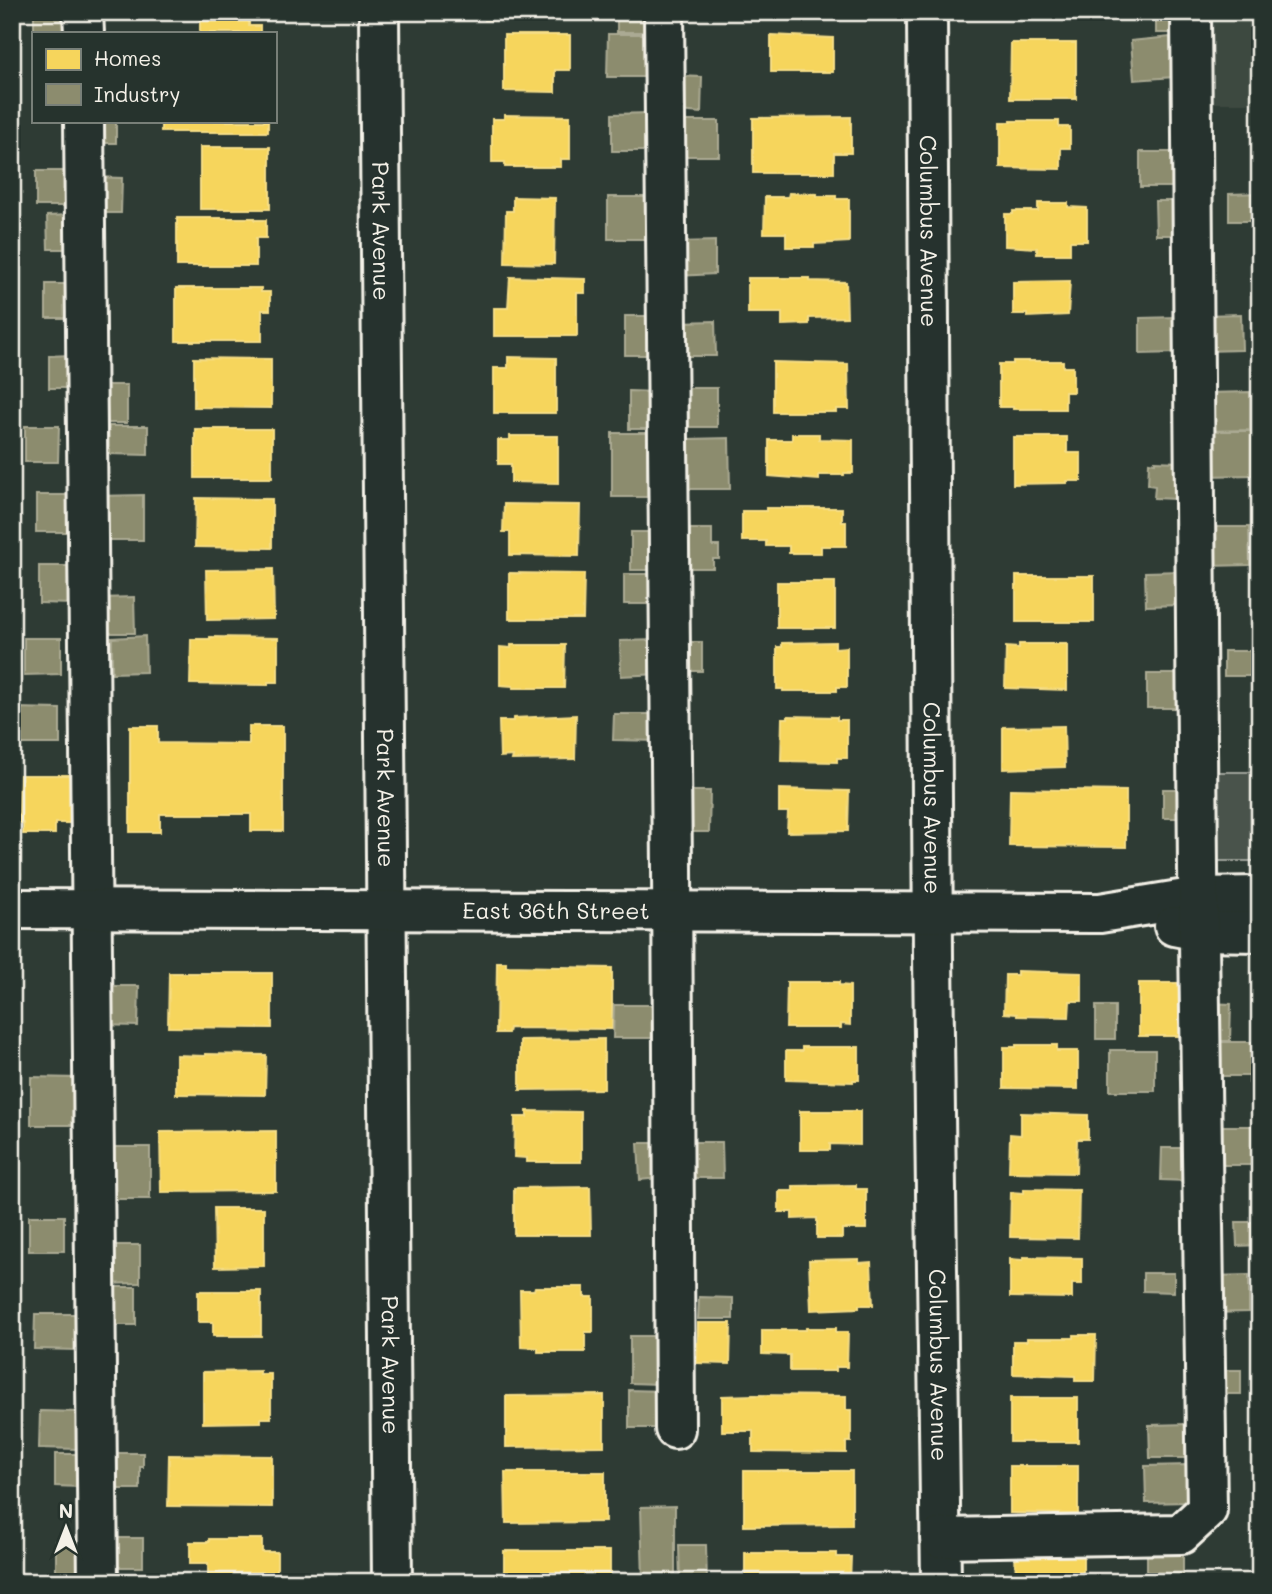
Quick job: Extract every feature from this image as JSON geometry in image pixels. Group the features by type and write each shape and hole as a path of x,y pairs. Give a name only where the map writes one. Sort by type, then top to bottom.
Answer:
{"street":[{"path":"83,12 83,32"},
{"name":"Park Avenue","path":"379,12 392,1582"},
{"path":"664,12 675,1429"},
{"name":"Columbus Avenue","path":"927,12 941,1582"},
{"path":"940,1538 1181,1534 1207,1510 1191,12"},
{"path":"84,122 98,1582"},
{"name":"East 36th Street","path":"1199,914 1260,896"},
{"name":"East 36th Street","path":"12,909 1199,914 1260,932"}],"shaded area":[{"path":"1192,12 1260,12 1260,103 1193,103"},
{"path":"1209,772 1260,772 1260,861 1209,861"}],"building: Homes":[{"path":"249,12 249,26 260,26 260,32 200,32 200,13"},
{"path":"485,12 511,12 511,20 485,20"},
{"path":"504,35 570,35 570,70 555,70 555,92 504,91"},
{"path":"771,35 833,38 833,72 771,72"},
{"path":"1011,43 1076,43 1076,99 1010,99"},
{"path":"504,115 570,116 570,159 561,159 561,167 505,167 505,162 492,162 492,119 504,119"},
{"path":"851,117 851,153 834,153 834,173 753,173 753,118"},
{"path":"1059,121 1059,127 1070,127 1070,148 1061,148 1061,169 1000,168 1000,122"},
{"path":"161,122 268,122 268,132 161,132"},
{"path":"200,147 270,147 270,209 200,209"},
{"path":"789,193 849,199 849,242 814,244 814,247 786,247 786,233 764,233 765,197 788,197"},
{"path":"513,197 555,198 554,264 505,263 506,211 513,211"},
{"path":"1038,203 1068,203 1068,207 1087,208 1087,241 1070,241 1070,254 1037,254 1037,248 1005,246 1005,214 1013,214 1013,211 1038,211"},
{"path":"177,218 266,220 266,238 256,238 256,266 177,266"},
{"path":"510,277 585,279 585,293 577,293 577,336 494,336 494,308 508,308"},
{"path":"748,278 810,278 810,281 846,282 847,317 809,318 809,324 782,325 782,313 748,313"},
{"path":"1070,281 1068,315 1027,317 1027,314 1013,314 1013,282"},
{"path":"176,288 261,288 261,292 270,292 270,310 262,310 262,341 176,341"},
{"path":"508,357 556,358 556,413 494,413 494,368 508,368"},
{"path":"194,358 271,359 271,408 194,407"},
{"path":"1013,361 1063,361 1063,367 1073,367 1073,392 1065,392 1065,409 999,407 999,364 1013,364"},
{"path":"773,362 848,364 849,409 836,409 836,412 773,412"},
{"path":"195,429 272,429 272,478 195,478"},
{"path":"792,434 819,434 819,439 853,440 853,473 819,475 819,480 769,476 769,440 792,440"},
{"path":"510,436 558,436 558,483 511,482 511,464 498,464 498,440 510,440"},
{"path":"1013,437 1067,437 1067,453 1081,453 1081,481 1013,484"},
{"path":"196,498 272,499 272,548 195,547"},
{"path":"504,504 580,505 579,556 510,555 510,532 503,532"},
{"path":"766,508 842,508 842,522 846,522 846,546 821,546 821,553 789,553 789,546 766,546 766,541 742,541 742,511 766,511"},
{"path":"273,569 274,619 207,620 206,570"},
{"path":"509,573 584,574 583,619 509,619"},
{"path":"1016,576 1094,576 1094,622 1016,622"},
{"path":"777,582 835,582 835,628 777,628"},
{"path":"278,638 278,682 268,682 268,685 190,684 191,639"},
{"path":"835,642 835,648 847,647 847,687 837,687 837,691 777,689 777,647 782,647 782,643"},
{"path":"1019,644 1067,644 1067,690 1005,688 1006,647 1019,648"},
{"path":"511,645 565,645 564,688 513,688 500,685 500,647 511,648"},
{"path":"576,715 575,759 512,760 513,756 500,757 499,721"},
{"path":"837,717 837,720 847,720 847,758 837,758 837,762 781,761 782,718"},
{"path":"130,726 158,726 158,743 249,744 249,726 283,726 283,831 251,831 251,814 160,814 160,832 130,832"},
{"path":"1064,726 1065,767 1003,769 1003,727"},
{"path":"20,775 73,775 73,823 55,823 55,834 23,834 23,823 19,823"},
{"path":"779,789 849,791 848,831 787,832 788,812 779,812"},
{"path":"1010,789 1126,791 1126,847 1009,846"},
{"path":"497,962 506,962 506,966 612,968 612,1029 509,1028 508,1033 496,1033"},
{"path":"1017,971 1082,973 1082,1001 1070,1001 1069,1017 1017,1016 1004,1013 1005,975 1017,975"},
{"path":"169,973 272,973 272,1028 168,1027"},
{"path":"787,982 839,982 839,985 850,986 850,1025 841,1024 841,1028 786,1028"},
{"path":"1139,983 1181,983 1181,1036 1139,1036"},
{"path":"604,1039 604,1089 520,1090 520,1040"},
{"path":"1057,1045 1057,1051 1078,1051 1078,1089 1004,1088 1004,1047"},
{"path":"802,1047 859,1047 859,1080 786,1080 786,1051 802,1051"},
{"path":"176,1055 266,1055 265,1095 176,1094"},
{"path":"527,1111 581,1112 581,1162 527,1162 527,1158 514,1157 515,1117 527,1117"},
{"path":"800,1111 860,1111 860,1145 830,1144 830,1150 800,1150"},
{"path":"1021,1113 1088,1115 1088,1139 1077,1139 1076,1173 1009,1172 1010,1134 1021,1135"},
{"path":"276,1131 276,1191 161,1192 160,1132"},
{"path":"856,1185 856,1189 866,1189 866,1229 842,1229 842,1238 817,1238 817,1218 792,1219 792,1212 779,1212 779,1191 793,1191 793,1186"},
{"path":"590,1187 591,1235 514,1235 514,1188"},
{"path":"1024,1189 1079,1190 1078,1238 1010,1237 1011,1192 1024,1193"},
{"path":"214,1208 264,1208 264,1266 215,1267"},
{"path":"1023,1257 1082,1258 1082,1284 1072,1284 1072,1298 1010,1297 1010,1259 1023,1260"},
{"path":"859,1259 859,1263 871,1262 873,1305 811,1310 809,1260"},
{"path":"535,1287 584,1287 584,1297 593,1297 593,1332 585,1332 585,1352 538,1352 538,1348 521,1347 520,1290 534,1290"},
{"path":"198,1291 261,1291 261,1336 213,1336 213,1322 198,1322"},
{"path":"698,1323 731,1323 730,1364 697,1363"},
{"path":"836,1328 836,1332 848,1332 847,1367 836,1367 836,1371 790,1371 790,1355 762,1354 762,1330"},
{"path":"1074,1335 1096,1335 1095,1381 1075,1381 1075,1376 1013,1374 1013,1341 1027,1341 1027,1338 1074,1338"},
{"path":"260,1371 260,1374 271,1374 271,1418 261,1418 261,1422 203,1423 203,1372"},
{"path":"604,1395 604,1446 506,1447 506,1396"},
{"path":"722,1396 846,1396 846,1410 851,1410 851,1442 846,1442 846,1453 753,1452 753,1431 722,1431"},
{"path":"1010,1398 1078,1398 1078,1442 1010,1442"},
{"path":"169,1455 272,1456 272,1507 168,1506"},
{"path":"1010,1466 1078,1466 1078,1514 1010,1513"},
{"path":"744,1471 852,1471 852,1525 744,1526"},
{"path":"505,1472 605,1472 605,1522 506,1523"},
{"path":"209,1539 262,1539 262,1552 277,1552 277,1582 208,1582 208,1563 190,1563 190,1542 209,1542"},
{"path":"504,1551 610,1551 610,1582 504,1582"},
{"path":"1015,1551 1083,1553 1083,1582 1016,1582"},
{"path":"745,1553 837,1553 837,1557 851,1557 850,1582 745,1582"}],"building: Industry":[{"path":"34,12 67,12 67,32 34,32"},
{"path":"617,12 652,12 652,32 617,32"},
{"path":"1156,12 1174,12 1174,33 1156,33"},
{"path":"608,34 651,34 651,77 607,77"},
{"path":"1170,37 1174,77 1134,80 1131,41"},
{"path":"678,76 702,77 701,113 678,111"},
{"path":"650,113 650,151 612,151 612,114"},
{"path":"681,121 719,121 719,156 680,156"},
{"path":"92,122 116,122 116,143 92,143"},
{"path":"1140,152 1175,152 1176,187 1140,187"},
{"path":"36,171 70,171 70,206 36,206"},
{"path":"94,177 122,178 121,213 94,213"},
{"path":"1260,193 1260,221 1229,221 1229,194"},
{"path":"608,197 650,197 650,239 608,239"},
{"path":"1155,201 1180,201 1181,235 1156,235"},
{"path":"69,215 70,249 48,249 47,216"},
{"path":"715,241 715,274 678,276 678,242"},
{"path":"46,284 68,284 67,318 46,318"},
{"path":"1241,314 1242,350 1204,351 1204,315"},
{"path":"625,316 654,316 654,355 625,355"},
{"path":"1177,317 1177,353 1140,354 1140,318"},
{"path":"715,321 716,356 679,356 678,322"},
{"path":"70,355 70,388 49,388 49,356"},
{"path":"98,385 127,385 127,423 98,423"},
{"path":"679,388 717,388 717,427 679,427"},
{"path":"629,391 655,392 655,429 629,429"},
{"path":"1250,392 1250,430 1207,431 1206,393"},
{"path":"25,426 59,426 58,462 25,462"},
{"path":"109,426 148,426 148,455 109,454"},
{"path":"1206,431 1254,431 1254,475 1206,476"},
{"path":"612,433 647,433 647,497 612,497"},
{"path":"729,438 730,489 689,489 688,439"},
{"path":"1149,462 1179,462 1177,499 1154,498 1155,486 1148,485"},
{"path":"36,495 73,495 73,532 36,532"},
{"path":"143,495 143,540 97,540 96,496"},
{"path":"1207,527 1249,527 1250,565 1208,566"},
{"path":"682,529 712,529 712,546 719,546 719,559 713,559 713,568 682,568"},
{"path":"631,532 657,532 657,570 631,570"},
{"path":"39,566 73,566 73,604 39,603"},
{"path":"1182,571 1183,605 1146,606 1145,572"},
{"path":"624,574 653,574 653,604 624,604"},
{"path":"134,597 135,633 100,633 99,598"},
{"path":"145,636 146,672 112,673 112,638"},
{"path":"24,638 61,638 61,674 24,675"},
{"path":"658,640 659,674 621,676 620,641"},
{"path":"681,642 702,642 702,671 681,671"},
{"path":"1224,651 1260,651 1260,676 1224,676"},
{"path":"1147,674 1183,674 1183,708 1147,708"},
{"path":"16,708 60,709 60,744 16,744"},
{"path":"614,714 660,714 660,741 613,740"},
{"path":"1163,789 1179,789 1179,818 1163,818"},
{"path":"684,791 710,791 709,832 683,832"},
{"path":"98,986 139,986 138,1026 97,1025"},
{"path":"1207,1003 1231,1004 1230,1041 1206,1041"},
{"path":"614,1005 659,1005 659,1038 613,1038"},
{"path":"1096,1006 1115,1006 1115,1039 1096,1039"},
{"path":"1207,1042 1260,1042 1260,1083 1249,1083 1249,1076 1208,1076"},
{"path":"1110,1050 1155,1050 1155,1091 1110,1091"},
{"path":"31,1077 78,1078 78,1125 31,1125"},
{"path":"1221,1126 1260,1126 1260,1165 1221,1165"},
{"path":"686,1142 722,1142 723,1178 686,1178"},
{"path":"638,1143 657,1143 659,1178 640,1180"},
{"path":"112,1147 150,1147 150,1199 113,1199"},
{"path":"1162,1148 1188,1148 1187,1181 1161,1180"},
{"path":"29,1216 64,1216 64,1251 29,1251"},
{"path":"1236,1222 1260,1222 1260,1245 1237,1246"},
{"path":"100,1245 140,1245 140,1283 101,1284"},
{"path":"1143,1273 1174,1273 1174,1292 1143,1291"},
{"path":"1249,1275 1249,1312 1210,1313 1210,1276"},
{"path":"101,1287 136,1287 136,1325 101,1325"},
{"path":"699,1297 733,1298 733,1319 698,1319"},
{"path":"35,1314 78,1314 78,1350 34,1349"},
{"path":"630,1336 663,1336 659,1384 630,1383"},
{"path":"1211,1370 1241,1370 1241,1394 1211,1394"},
{"path":"629,1390 663,1391 663,1428 629,1428"},
{"path":"40,1411 79,1412 79,1449 39,1448"},
{"path":"1187,1424 1187,1458 1150,1458 1149,1425"},
{"path":"102,1453 143,1453 140,1489 102,1489"},
{"path":"55,1454 79,1454 79,1487 55,1486"},
{"path":"1189,1465 1189,1502 1146,1503 1145,1466"},
{"path":"675,1506 675,1582 643,1582 641,1507"},
{"path":"110,1538 143,1538 143,1567 110,1567"},
{"path":"56,1541 79,1541 79,1578 56,1578"},
{"path":"679,1545 706,1545 707,1582 680,1582"},
{"path":"1147,1551 1183,1552 1183,1582 1147,1582"},
{"path":"32,1580 73,1580 73,1582 33,1582"}]}
